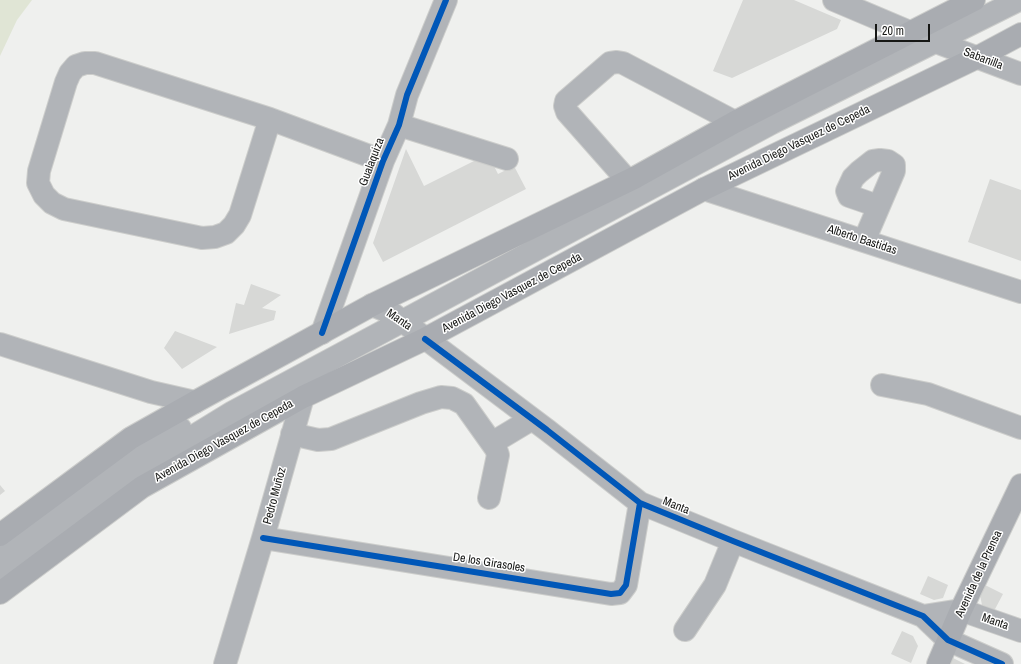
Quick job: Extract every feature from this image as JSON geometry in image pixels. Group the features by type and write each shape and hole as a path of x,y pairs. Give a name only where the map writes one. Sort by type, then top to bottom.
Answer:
{"main road":[{"path":"0,535 131,438 195,402 372,305 628,181 735,122 924,37 974,0"},
{"name":"Avenida Diego Vasquez de Cepeda","path":"0,593 142,487 303,397 426,339 704,189 978,57 1021,34"},
{"name":"Avenida de la Prensa","path":"938,664 961,610 1021,485"}],"street":[{"name":"Gualaquiza","path":"322,333 383,162 398,125 407,95 446,0"},
{"name":"Sabanilla","path":"834,0 924,37 1021,74"},
{"path":"0,571 35,542 140,469 233,412 398,318 772,123 924,37 1000,0"},
{"path":"924,37 1019,0"},
{"path":"270,119 240,215 234,225 226,233 215,237 202,238 64,209 52,203 44,195 38,183 39,171 66,82 70,73 76,66 86,63 94,63 270,119 383,162"},
{"path":"628,181 567,112 565,106 566,102 610,63 623,63 735,122"},
{"path":"398,125 507,159"},
{"name":"Alberto Bastidas","path":"704,189 1021,292"},
{"path":"864,241 878,206"},
{"name":"Manta","path":"372,305 398,318 640,503 923,616 948,640 1002,664"},
{"path":"0,551 25,530 134,454 286,369 398,318"},
{"path":"0,344 151,392 195,402"},
{"path":"882,385 928,394 1021,428"},
{"path":"292,434 318,440 331,439 441,396 452,398 464,404 496,449 498,455 489,498"},
{"name":"Pedro Muñoz","path":"225,664 303,397"},
{"path":"492,444 532,419"},
{"name":"De los Girasoles","path":"263,538 611,594 620,592 626,585 640,503"},
{"path":"685,630 715,585 733,541"},
{"name":"Manta","path":"923,616 961,610 1021,631"}],"green space":[{"path":"0,0 32,0 17,20 0,56"}],"building":[{"path":"743,0 794,0 841,20 837,29 732,78 713,71"},
{"path":"406,149 424,186 488,154 498,174 514,166 526,189 383,262 373,243"},
{"path":"990,179 1021,190 1021,261 968,242"},
{"path":"251,284 281,295 262,308 276,311 274,320 229,334 236,303 244,305"},
{"path":"175,331 217,347 182,369 164,348"},
{"path":"0,485 5,491 0,495"},
{"path":"928,576 948,585 943,598 934,600 920,594"},
{"path":"985,585 1003,594 994,611 982,605 980,595"},
{"path":"902,631 913,636 918,646 911,663 891,654"},
{"path":"953,658 965,664 946,664 947,660"}],"cycle path":[{"path":"322,333 383,161 399,125 407,95 446,0"},
{"path":"425,339 547,430 640,503 923,616 948,640 1002,664"},
{"path":"263,538 611,594 620,593 626,585 640,503"}]}
